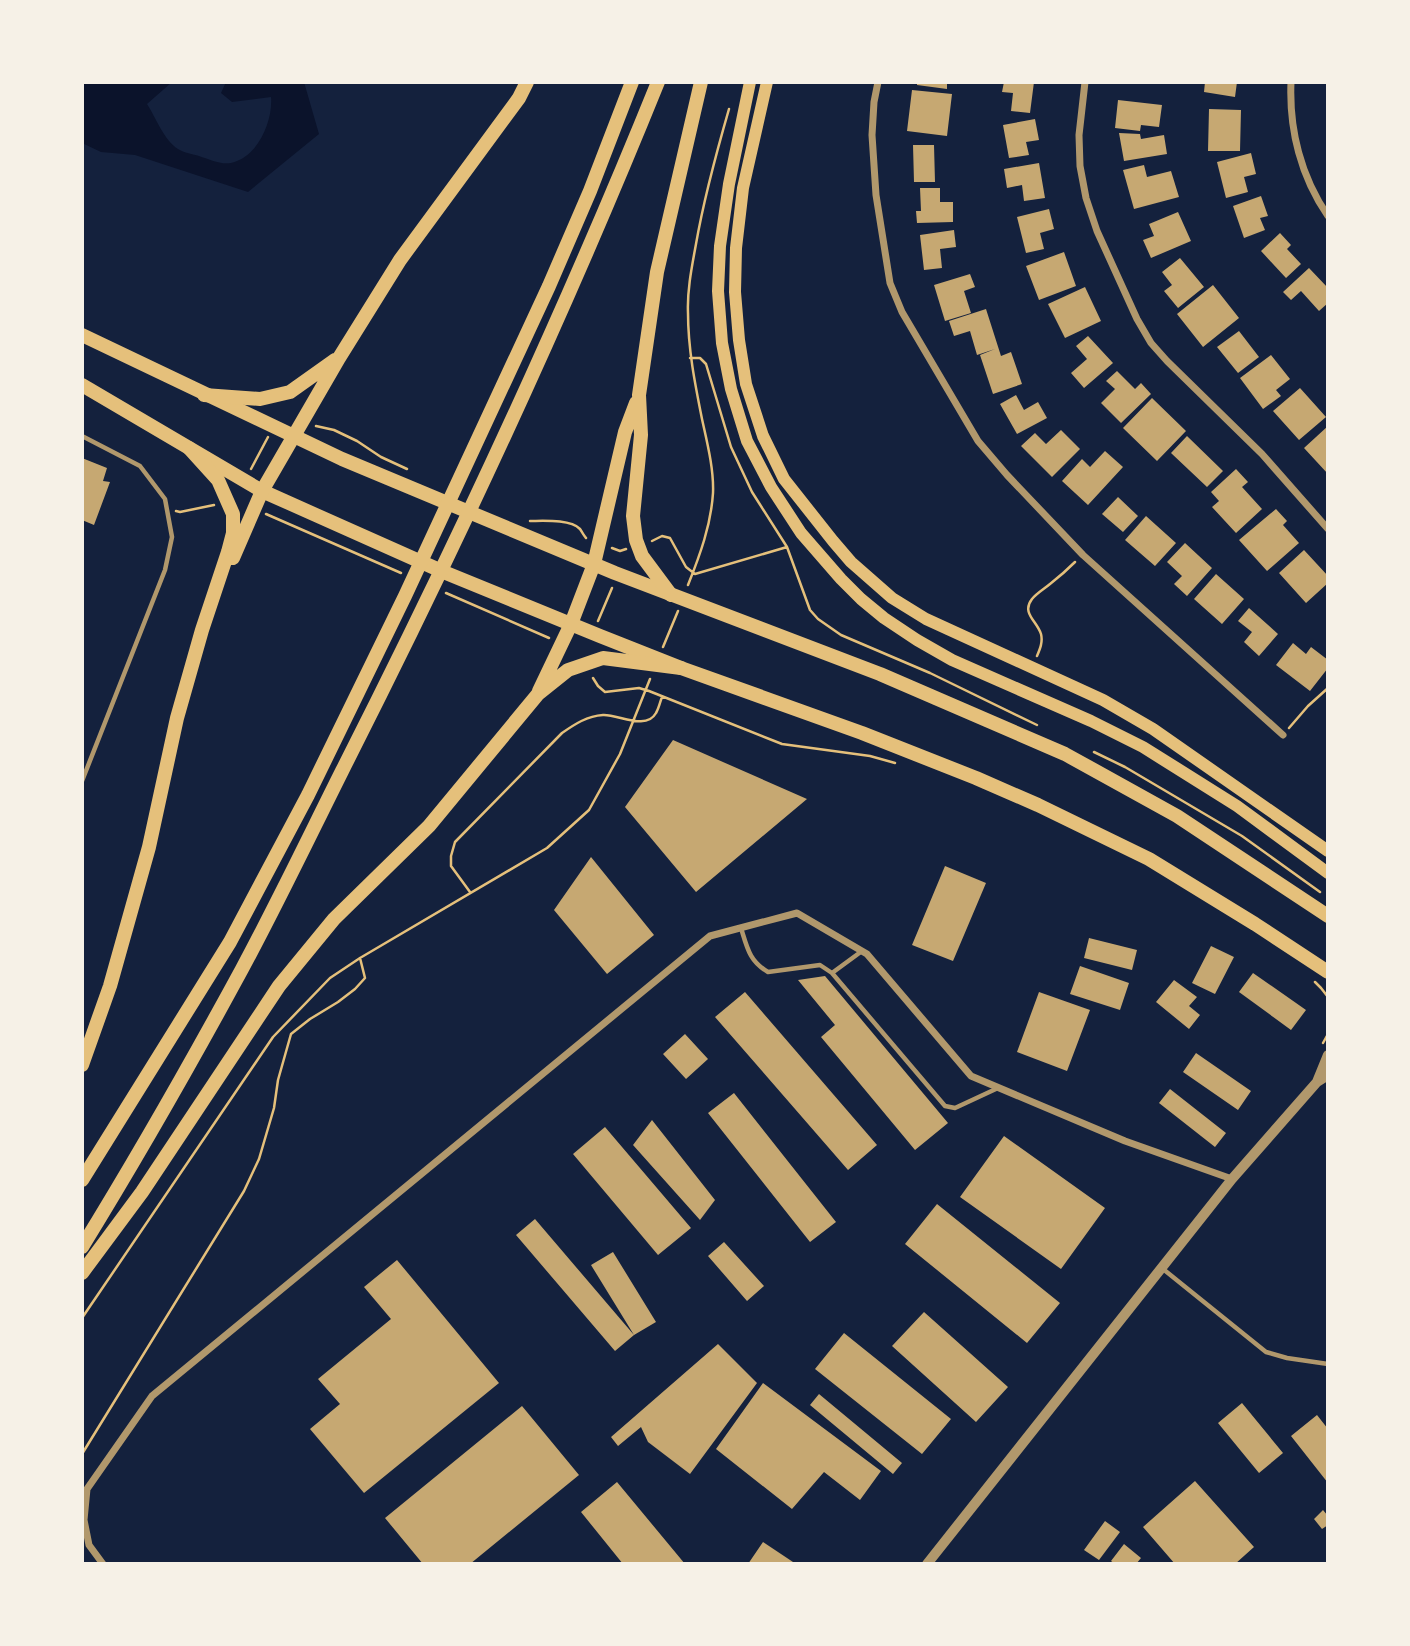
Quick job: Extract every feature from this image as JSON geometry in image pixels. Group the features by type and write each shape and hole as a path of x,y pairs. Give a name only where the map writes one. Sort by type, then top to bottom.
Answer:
{"highway":[{"path":"202,629 262,491 304,416 400,260 519,97 527,82"},
{"path":"82,1180 230,942 308,795 405,596 564,251 632,82"},
{"path":"82,1247 243,968 425,604 570,293 658,82"},
{"path":"677,595 642,556 633,516 641,435 639,395 657,272 701,82"},
{"path":"82,335 342,459 615,573 880,674 1065,754 1177,816 1328,916"},
{"path":"204,395 260,399 290,392 339,358"},
{"path":"82,385 262,491 446,573 591,633 862,733 1038,805 1149,859 1328,972"},
{"path":"538,694 571,624 594,564 625,432 639,395"},
{"path":"82,1065 110,986 149,847 177,718 233,533 233,514 218,480 189,448"},
{"path":"82,1273 142,1192 279,986 334,919 429,826 538,694 568,670 603,658 681,668"}],"main road":[{"path":"750,82 729,184 720,246 718,291 722,343 731,389 747,441 771,487 800,533 861,599 917,640 952,660 1091,721 1143,747 1237,806 1328,873"},
{"path":"767,82 744,188 736,248 735,292 746,384 763,436 784,479 851,562 892,598 926,619 1103,700 1153,729 1328,851"}],"street":[{"path":"878,82 872,135 876,195 890,283 902,312 978,441 1083,555 1283,735"},
{"path":"1085,82 1079,135 1080,166 1086,198 1097,231 1137,319 1167,362 1270,462 1328,529"},
{"path":"1291,82 1293,128 1300,161 1315,198 1328,216"},
{"path":"103,1564 89,1545 83,1520 87,1489 152,1396 710,936 797,913 867,954 971,1076 1125,1140 1232,1179"},
{"path":"1317,1082 1323,1052"},
{"path":"927,1564 1232,1179 1317,1082 1328,1075"}],"lane":[{"path":"82,436 140,466 165,499 172,537 165,570 82,780"},
{"path":"741,928 750,956 768,972 820,965 832,973 945,1107 955,1108 999,1087"},
{"path":"832,973 862,951"},
{"path":"1162,1268 1266,1352 1328,1364"}],"path":[{"path":"677,595 700,557 709,524 713,490 709,450 690,358 687,311 698,231 713,163 730,107"},
{"path":"304,416 318,427 334,430 412,471"},
{"path":"245,481 273,426"},
{"path":"529,521 557,521 573,525 581,530 585,538 620,551 662,536 670,538 686,567 695,574 787,547"},
{"path":"1036,660 1041,635 1029,616 1030,602 1083,555"},
{"path":"591,633 603,611 615,573"},
{"path":"664,646 679,608"},
{"path":"584,663 598,687 605,692 639,688 782,744 870,757 897,764"},
{"path":"82,1318 273,1037 330,978 359,958 547,848 589,810 620,754 654,670"},
{"path":"1283,735 1328,688"},
{"path":"470,892 451,866 451,856 455,842 482,814 570,727 594,716 605,715 646,721 654,716 663,696"},
{"path":"1012,713 1016,706"},
{"path":"82,1454 244,1191 259,1159 291,1034 310,1018 338,1002 365,978 359,958"},
{"path":"1312,980 1328,997"},
{"path":"1323,1052 1327,1036"}],"water":[{"path":"82,82 172,82 147,104 169,140 178,149 218,162 232,163 252,150 267,125 271,106 271,97 232,102 221,93 226,82 304,82 319,134 248,192 135,155 101,152 82,143"}],"building":[{"path":"917,82 947,82 947,89 917,85"},
{"path":"1004,82 1034,82 1030,113 1011,111 1013,93 1002,92"},
{"path":"1205,82 1237,82 1235,97 1204,92"},
{"path":"912,90 952,94 947,136 907,131"},
{"path":"1118,100 1162,105 1159,127 1141,125 1140,131 1115,128"},
{"path":"1209,109 1241,110 1240,151 1208,151"},
{"path":"1035,119 1039,140 1026,142 1029,155 1009,158 1003,125"},
{"path":"1119,133 1140,134 1141,139 1164,135 1167,154 1124,161"},
{"path":"913,145 934,145 935,182 914,182"},
{"path":"1251,153 1256,174 1244,177 1248,192 1226,198 1217,162"},
{"path":"1039,163 1045,198 1024,201 1022,185 1007,188 1004,169"},
{"path":"1144,165 1147,177 1171,171 1179,197 1134,209 1123,170"},
{"path":"920,188 940,188 940,202 953,202 953,222 917,223 916,211 921,211"},
{"path":"1261,196 1268,216 1260,218 1265,230 1244,238 1233,206"},
{"path":"1049,209 1054,229 1040,233 1044,249 1026,253 1017,217"},
{"path":"1178,212 1191,241 1151,258 1143,240 1154,236 1149,224"},
{"path":"954,230 956,247 940,249 942,268 924,270 920,235"},
{"path":"1280,233 1291,245 1287,249 1301,264 1286,278 1261,251"},
{"path":"1064,252 1076,286 1039,300 1026,266"},
{"path":"1180,258 1204,287 1178,308 1164,291 1172,285 1162,272"},
{"path":"1309,268 1328,288 1328,303 1319,311 1301,291 1291,300 1283,292"},
{"path":"970,274 975,287 964,291 971,313 945,321 934,285"},
{"path":"1213,285 1239,318 1203,347 1177,314"},
{"path":"1085,287 1101,321 1065,338 1048,304"},
{"path":"986,309 1001,356 1011,352 1022,384 993,394 980,355 995,349 977,355 970,331 954,336 949,321"},
{"path":"1239,331 1259,357 1238,373 1217,347"},
{"path":"1088,336 1113,363 1084,388 1071,373 1087,359 1076,346"},
{"path":"1271,355 1290,379 1276,390 1281,396 1263,409 1240,378"},
{"path":"1117,371 1135,389 1141,383 1151,394 1121,423 1101,403 1115,389 1106,381"},
{"path":"1300,388 1326,417 1299,440 1273,411"},
{"path":"1016,395 1024,410 1038,402 1047,418 1017,434 1000,404"},
{"path":"1152,398 1186,431 1157,461 1123,428"},
{"path":"1328,426 1328,474 1304,448"},
{"path":"1061,430 1080,449 1052,477 1021,446 1035,433 1046,444"},
{"path":"1187,436 1223,471 1207,487 1171,453"},
{"path":"1105,451 1123,467 1088,505 1062,481 1082,459 1090,467"},
{"path":"82,458 107,468 103,481 110,482 94,525 82,520"},
{"path":"1236,469 1248,482 1242,487 1262,509 1236,533 1212,507 1219,501 1211,492"},
{"path":"1118,497 1138,516 1123,532 1102,514"},
{"path":"1276,509 1287,521 1283,525 1299,543 1267,571 1239,540"},
{"path":"1146,516 1176,543 1155,566 1125,540"},
{"path":"1185,543 1212,568 1187,596 1174,584 1182,576 1167,562"},
{"path":"1304,550 1328,576 1328,583 1306,603 1279,573"},
{"path":"1216,574 1244,599 1222,624 1194,599"},
{"path":"1249,608 1278,634 1259,656 1244,642 1252,632 1238,621"},
{"path":"1293,643 1306,654 1311,647 1328,660 1328,668 1310,691 1276,665"},
{"path":"673,740 807,799 696,892 625,807"},
{"path":"591,857 654,935 607,974 554,910"},
{"path":"945,866 986,883 953,961 912,945"},
{"path":"1089,938 1137,950 1132,970 1084,958"},
{"path":"1211,946 1234,957 1215,994 1192,983"},
{"path":"1080,966 1129,983 1120,1010 1070,994"},
{"path":"1253,973 1306,1010 1291,1030 1239,992"},
{"path":"825,976 948,1123 915,1150 821,1037 835,1025 798,980"},
{"path":"1174,980 1197,997 1189,1006 1200,1015 1189,1029 1156,1002"},
{"path":"745,992 877,1145 848,1170 715,1017"},
{"path":"1039,992 1090,1010 1067,1071 1017,1052"},
{"path":"685,1034 708,1059 686,1079 663,1054"},
{"path":"1196,1053 1251,1091 1238,1110 1183,1072"},
{"path":"1170,1089 1226,1133 1215,1147 1159,1103"},
{"path":"734,1093 836,1222 810,1242 708,1113"},
{"path":"652,1120 715,1200 700,1220 633,1145"},
{"path":"605,1127 691,1228 658,1255 573,1154"},
{"path":"1004,1136 1105,1208 1061,1269 960,1197"},
{"path":"937,1204 1060,1303 1027,1343 905,1244"},
{"path":"535,1219 634,1335 615,1351 516,1235"},
{"path":"724,1242 764,1286 747,1301 708,1256"},
{"path":"613,1252 656,1322 634,1335 591,1265"},
{"path":"397,1260 499,1383 364,1493 310,1429 340,1404 318,1379 391,1319 364,1287"},
{"path":"924,1312 1008,1387 976,1422 892,1346"},
{"path":"844,1333 951,1419 922,1454 815,1369"},
{"path":"718,1344 757,1383 690,1474 648,1442 641,1427 618,1446 611,1437"},
{"path":"763,1383 881,1471 860,1500 824,1472 792,1509 716,1449"},
{"path":"819,1394 902,1463 893,1474 810,1405"},
{"path":"1242,1403 1283,1453 1259,1473 1218,1423"},
{"path":"522,1406 579,1475 470,1564 423,1564 385,1518"},
{"path":"1317,1415 1328,1429 1328,1483 1291,1436"},
{"path":"1195,1481 1254,1547 1235,1564 1175,1564 1143,1527"},
{"path":"617,1482 685,1564 623,1564 581,1512"},
{"path":"1323,1510 1328,1516 1328,1525 1322,1529 1314,1519"},
{"path":"1105,1521 1120,1532 1099,1560 1084,1550"},
{"path":"763,1542 796,1564 748,1564"},
{"path":"1124,1544 1141,1558 1136,1564 1115,1564 1111,1561"}]}
